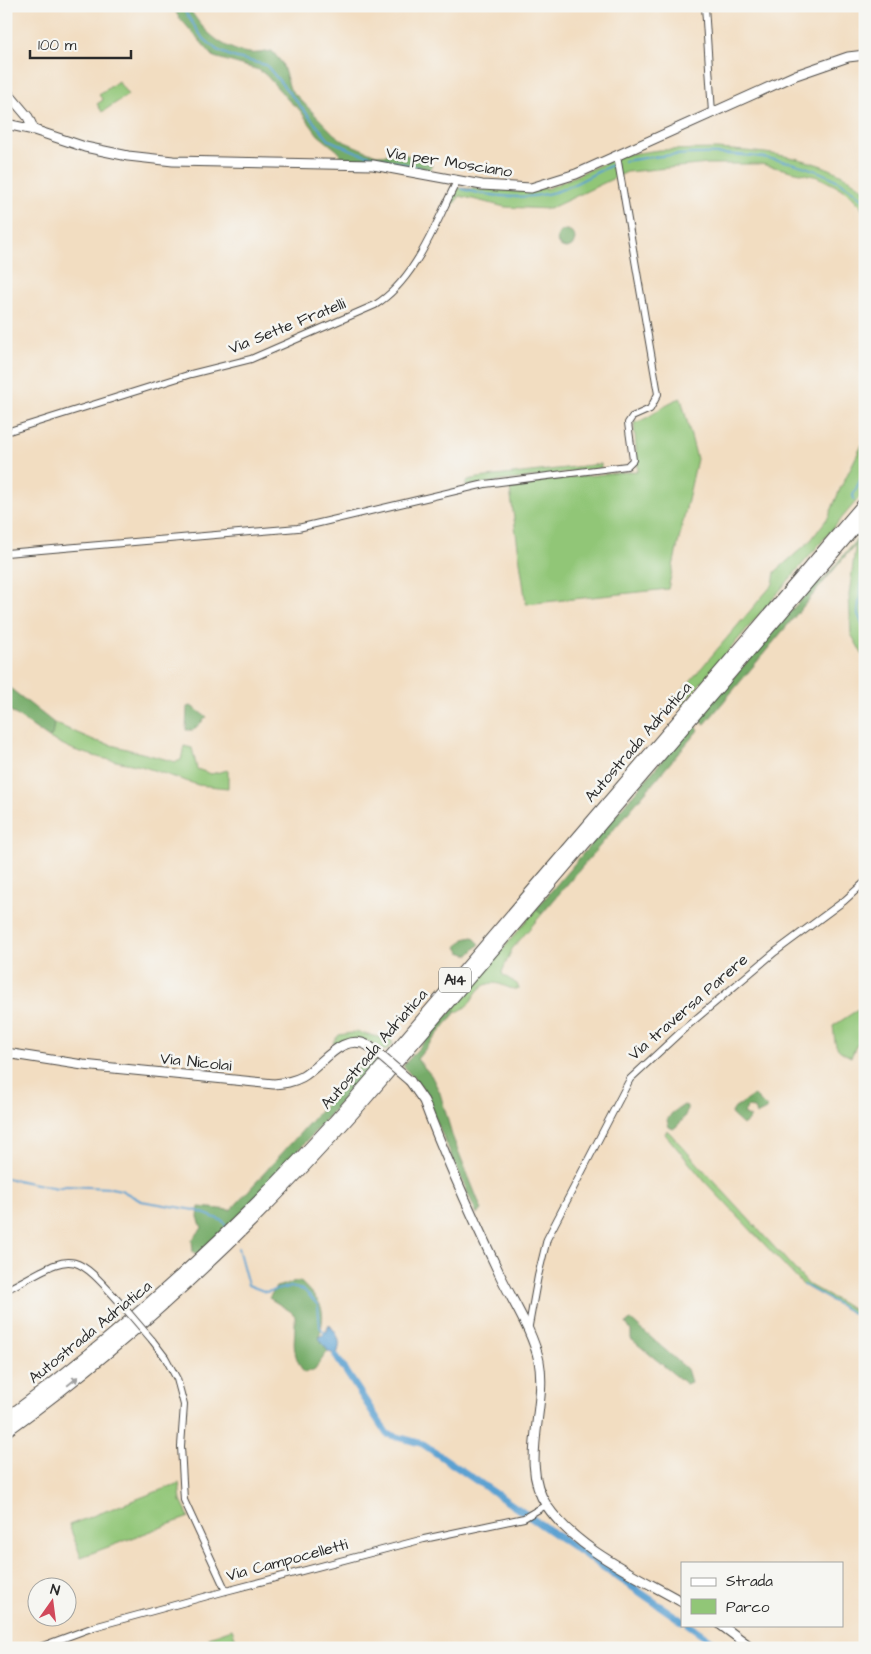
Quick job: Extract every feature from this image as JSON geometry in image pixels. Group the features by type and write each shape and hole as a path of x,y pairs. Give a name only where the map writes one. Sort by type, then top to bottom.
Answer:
{"highway":[{"name":"Autostrada Adriatica","path":"6,1419 49,1388 152,1303 272,1189 354,1098 865,502"},
{"name":"Autostrada Adriatica","path":"6,1431 69,1384 161,1308 280,1193 370,1094 865,516"}],"street":[{"path":"705,6 712,113"},
{"name":"Via per Mosciano","path":"6,124 34,130 111,153 164,160 373,165 482,185 531,188 576,174 796,75 848,57 865,55"},
{"path":"6,91 28,117 34,130"},
{"path":"6,553 298,528 484,484 627,466 633,460 628,423 632,417 650,410 658,394 617,156"},
{"name":"Via Sette Fratelli","path":"6,432 192,374 251,360 375,305 391,296 402,284 436,224 457,181"},
{"name":"Via traversa Parere","path":"528,1332 547,1239 630,1079 685,1028 775,952 844,901 865,882"},
{"name":"Via Nicolai","path":"6,1053 83,1065 274,1084 301,1078 344,1044 357,1042 369,1046 410,1081 424,1101 484,1241 528,1332"},
{"path":"6,1290 58,1263 72,1261 90,1270 165,1357 176,1379 184,1405 181,1446 184,1500 226,1591"},
{"path":"528,1332 539,1361 541,1378 535,1463 537,1480 546,1505 561,1524 580,1542 681,1601"},
{"name":"Via Campocelletti","path":"37,1648 94,1627 226,1591 424,1539 524,1518 546,1505"},
{"path":"723,1626 752,1648"}],"green space":[{"path":"173,6 188,6 205,30 221,43 239,51 257,53 272,51 282,63 290,89 334,134 345,142 376,155 404,154 432,164 430,171 379,162 336,161 340,154 338,151 318,135 299,109 290,102 266,75 259,70 214,57 178,16"},
{"path":"118,81 128,95 102,112 97,104 103,100 99,95"},
{"path":"716,149 774,154 813,163 831,170 865,190 865,215 860,205 846,191 818,177 761,164 708,164 627,172 549,209 505,207 460,196 449,210 445,209 458,188 520,191 549,188 622,155 659,150"},
{"path":"566,230 572,233 575,239 572,245 566,248 560,245 557,239 560,233"},
{"path":"681,398 697,459 668,589 526,604 509,483 638,471 634,423"},
{"path":"865,439 865,491 681,706 674,700 773,584 775,572 811,540 829,516"},
{"path":"601,464 601,468 465,486 468,480 478,478"},
{"path":"865,524 865,659 851,634 849,595 856,540"},
{"path":"856,540 857,542 705,724 697,719 812,587 824,579"},
{"path":"6,685 54,723 52,735 49,738 6,708"},
{"path":"191,706 207,717 193,730 186,730 187,707"},
{"path":"54,723 96,741 176,762 181,760 184,746 192,748 197,769 211,774 228,770 228,788 198,785 141,766 101,758 74,750 49,738 52,735"},
{"path":"693,724 699,729 542,914 536,909"},
{"path":"536,909 542,914 512,949 502,972 503,975 517,984 519,989 496,983 488,984 479,990 467,1006 456,1012 454,1008"},
{"path":"473,937 480,944 469,955 460,952 457,947 464,939"},
{"path":"865,1005 865,1041 856,1046 851,1057 841,1051 836,1045 833,1026"},
{"path":"454,1008 456,1012 417,1059 431,1075 440,1093 453,1138 482,1210 477,1214 422,1088 403,1066"},
{"path":"357,1032 382,1038 389,1036 393,1044 385,1051 369,1042 336,1046 333,1042 339,1035"},
{"path":"372,1053 378,1059 258,1197 198,1254 193,1252 192,1240 202,1228 198,1217 199,1207 231,1210"},
{"path":"754,1095 768,1109 756,1115 754,1108 747,1107 744,1114 751,1118 743,1125 731,1114 735,1108"},
{"path":"684,1105 687,1106 687,1109 683,1119 673,1129 669,1127 667,1120 672,1113"},
{"path":"667,1130 809,1285 865,1316 865,1320 803,1285 706,1183 665,1134"},
{"path":"300,1281 321,1306 322,1319 319,1338 328,1351 314,1370 304,1373 296,1357 294,1345 295,1316 269,1298 276,1287"},
{"path":"631,1320 687,1369 691,1382 686,1384 631,1339 631,1331 626,1323"},
{"path":"179,1483 181,1501 189,1517 81,1557 69,1525"},
{"path":"232,1629 239,1648 213,1648 209,1637"}],"water":[{"path":"329,1324 335,1332 339,1343 336,1356 328,1351 319,1338 325,1333"}],"waterway":[{"path":"181,6 202,37 217,50 233,57 266,65 329,140 359,153 420,168"},
{"path":"624,161 684,154 750,156 783,161 814,170 842,183 865,201"},
{"path":"462,189 484,194 533,196 555,192 615,164"},
{"path":"854,499 853,495 865,471"},
{"path":"863,526 865,533"},
{"path":"865,541 858,614 865,630"},
{"path":"6,1178 57,1188 66,1186 121,1190 141,1201 195,1210 223,1221 226,1226"},
{"path":"238,1248 248,1285 266,1292 290,1287 304,1290 318,1305 320,1327 326,1335"},
{"path":"804,1285 865,1320"},
{"path":"336,1356 387,1434 423,1444 681,1620"},
{"path":"690,1626 722,1648"}]}
